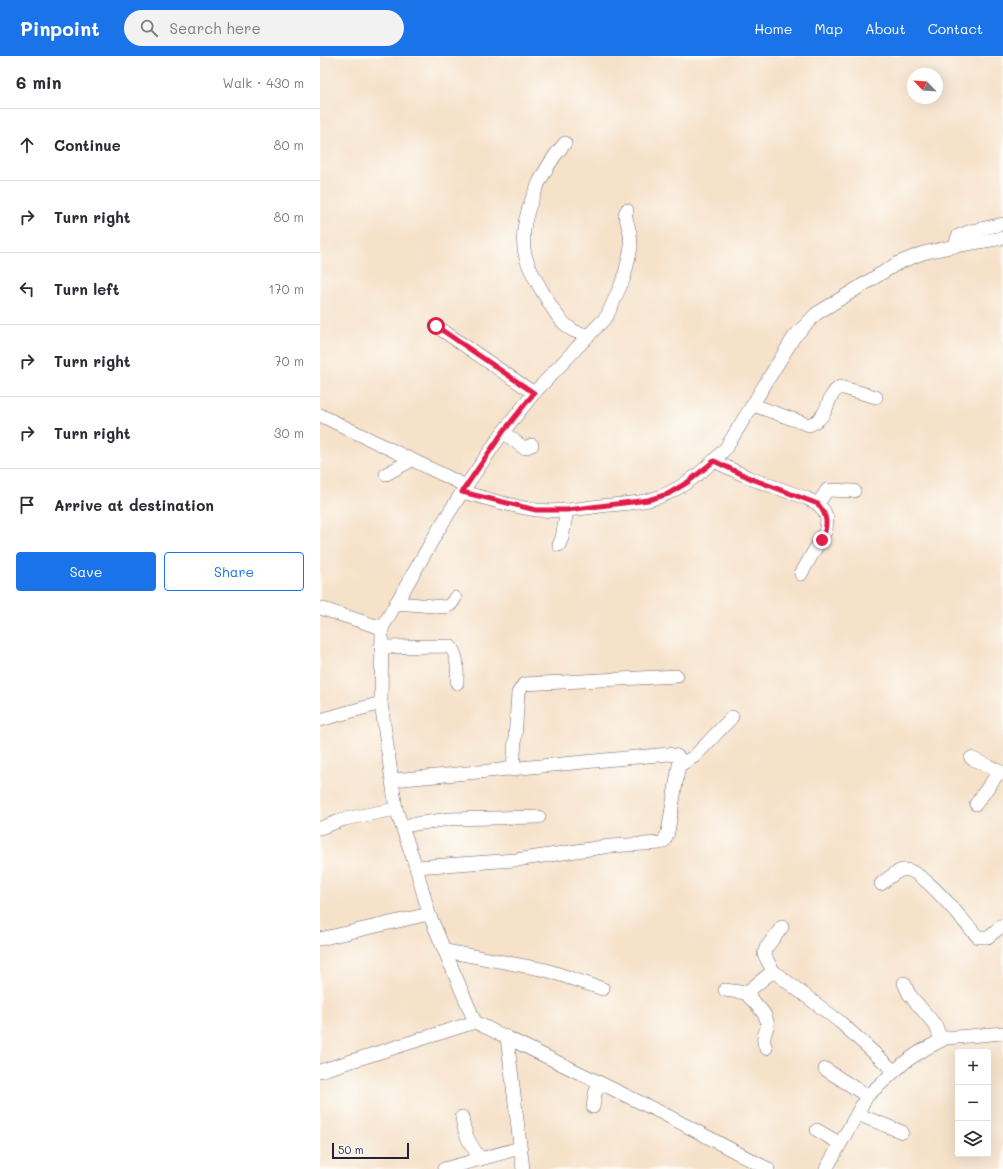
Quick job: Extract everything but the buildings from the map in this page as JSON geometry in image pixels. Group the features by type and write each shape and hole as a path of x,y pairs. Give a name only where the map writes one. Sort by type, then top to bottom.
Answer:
{"street":[{"path":"565,143 558,152 534,194 528,214 525,236 526,256 533,275 561,320 574,331 589,334"},
{"path":"475,1022 429,914 416,867 396,809 381,703 382,628 464,489 503,432 534,393 589,334 608,316 624,278 631,248 630,233 625,214 626,210"},
{"path":"955,246 958,236 971,231 1003,224"},
{"path":"320,415 412,460 464,489 531,509 567,510 648,500 668,494 688,482 714,461 726,448 794,337 816,314 898,263 924,253 1003,238"},
{"path":"436,326 534,393"},
{"path":"753,405 809,425 816,422 824,414 831,397 840,387 876,397"},
{"path":"503,432 524,448 532,445"},
{"path":"386,474 412,460"},
{"path":"714,461 752,479 818,504 824,511 827,518 826,530 801,574"},
{"path":"818,504 822,494 827,490 854,491"},
{"path":"559,545 562,538 567,510"},
{"path":"396,603 446,607 456,598"},
{"path":"320,608 382,628"},
{"path":"381,647 450,646 457,656 456,683"},
{"path":"513,770 518,693 524,684 677,676"},
{"path":"320,720 381,703"},
{"path":"680,765 695,756 732,717"},
{"path":"393,780 513,770 669,754 677,756 680,760 668,832 662,843 610,846 516,860 416,867"},
{"path":"971,758 1001,773 976,804"},
{"path":"320,828 345,819 396,809"},
{"path":"402,826 449,819 539,817"},
{"path":"881,884 902,870 911,870 923,878 936,891 978,937 988,937 1003,925"},
{"path":"320,939 429,914"},
{"path":"782,926 766,948 764,954 773,971 840,1022 894,1071"},
{"path":"446,951 546,970 603,989"},
{"path":"746,993 773,971"},
{"path":"904,983 909,994 936,1026 941,1040"},
{"path":"725,990 746,993 767,1019 768,1026 763,1036 766,1048"},
{"path":"320,1071 475,1022 666,1115 768,1169"},
{"path":"826,1169 839,1143 867,1096 894,1071 921,1051 941,1040 1003,1033"},
{"path":"507,1037 523,1169"},
{"path":"824,1069 867,1096"},
{"path":"593,1107 595,1094 599,1083"},
{"path":"857,1114 902,1132"},
{"path":"462,1116 464,1129 469,1144 481,1159"},
{"path":"817,1130 839,1143"},
{"path":"444,1169 520,1148"}],"route":[{"path":"436,326 534,393 503,432 462,492 536,510 567,510 648,500 668,494 688,482 714,461 752,479 806,498 818,504 824,511 827,518 826,530 822,540"}]}
